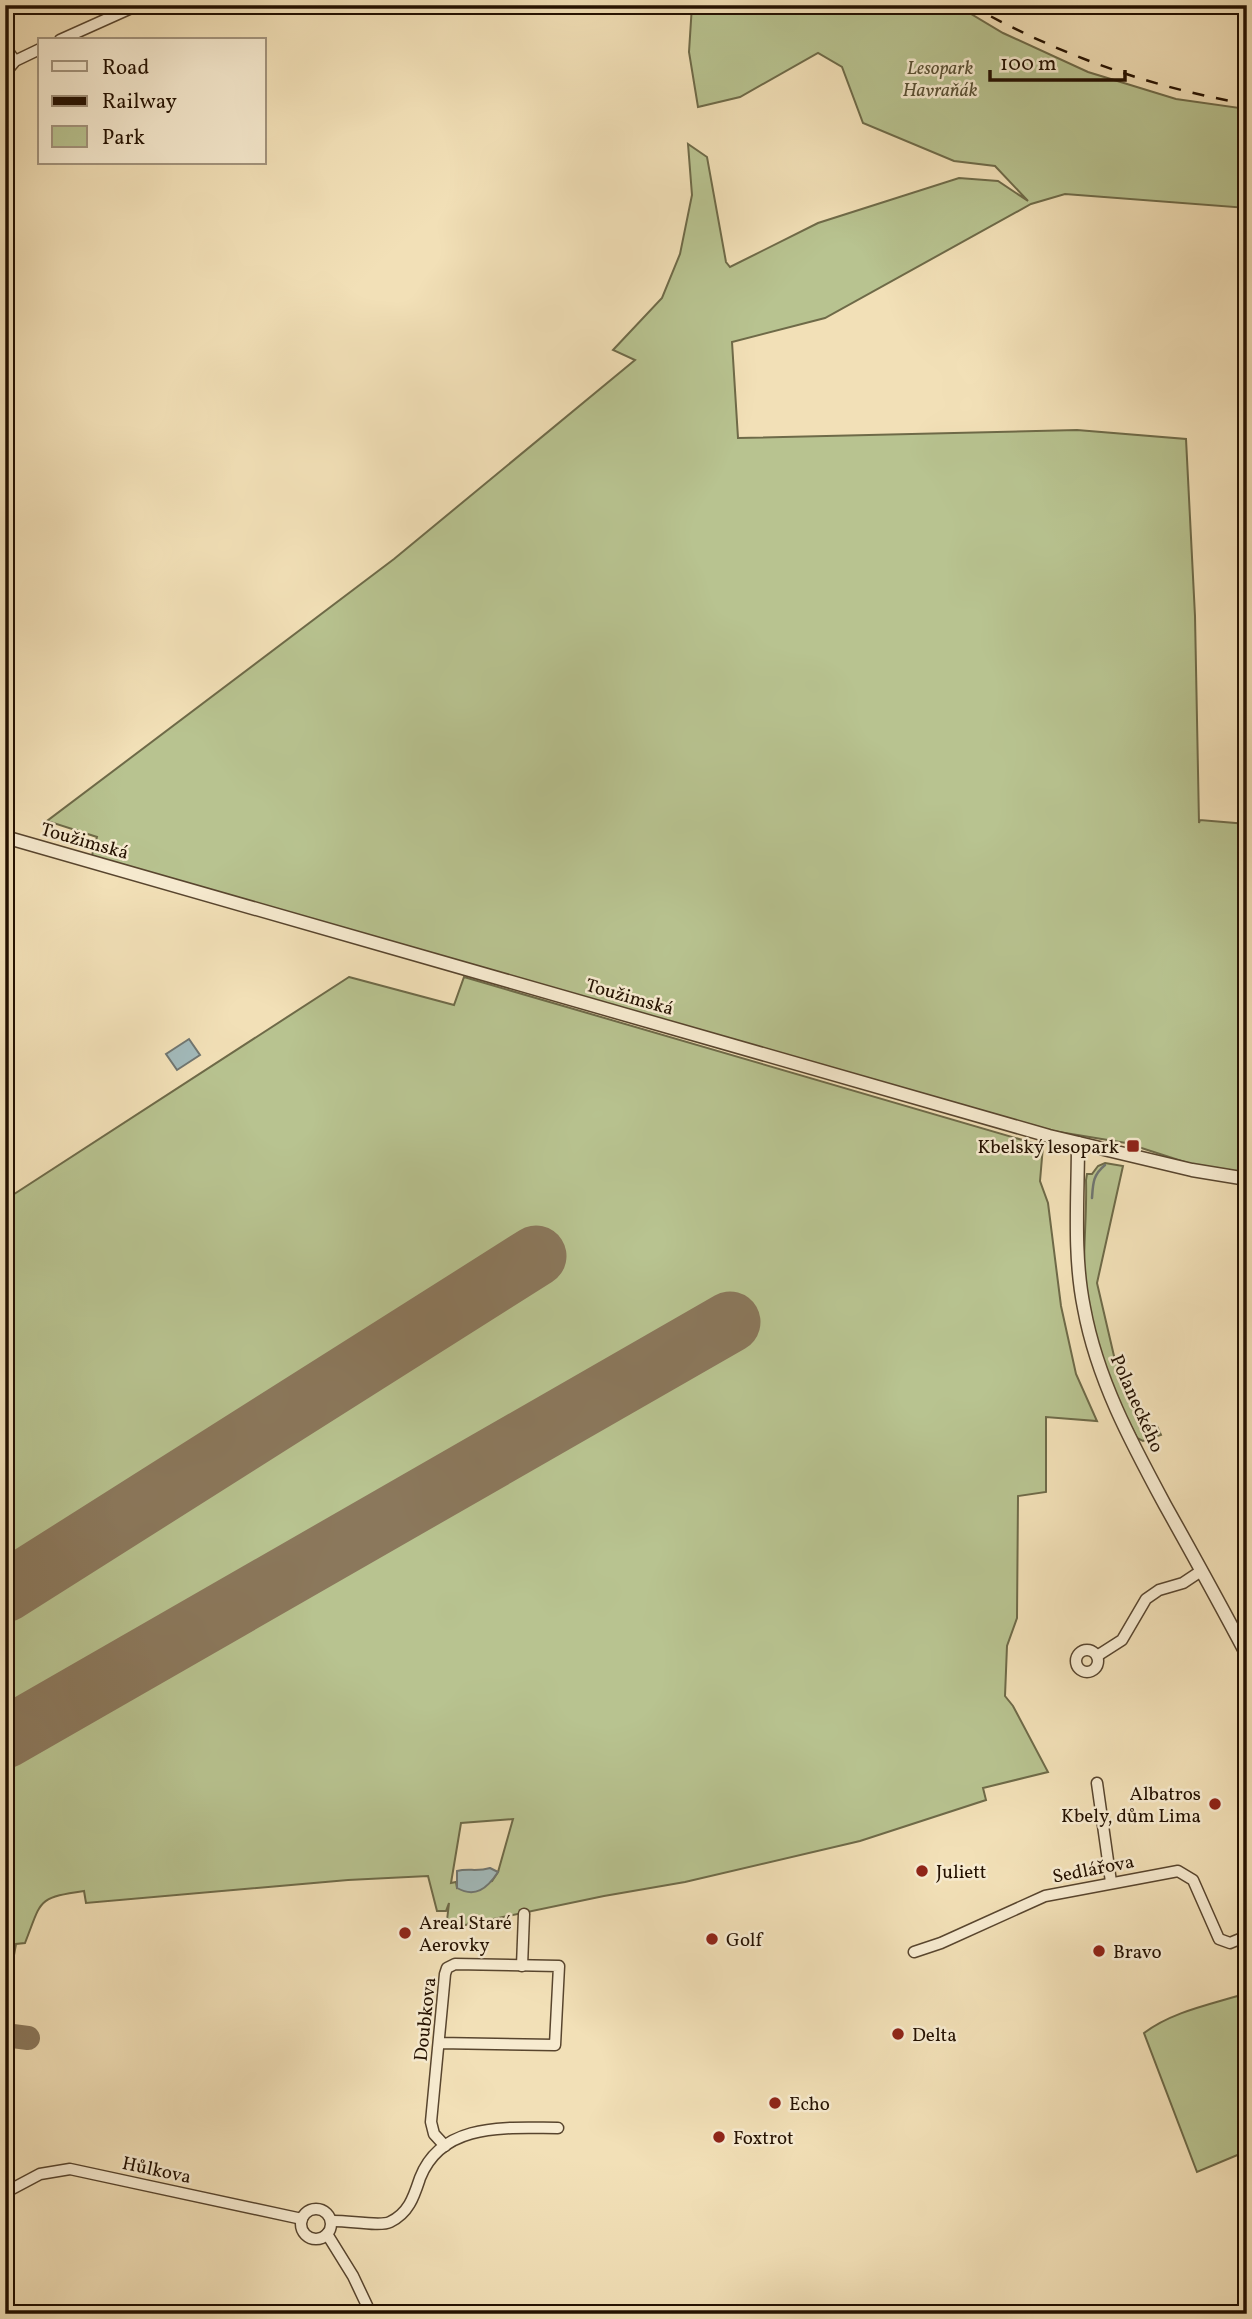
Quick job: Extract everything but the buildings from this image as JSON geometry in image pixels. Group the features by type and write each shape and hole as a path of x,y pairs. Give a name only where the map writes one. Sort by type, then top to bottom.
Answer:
{"street":[{"path":"64,38 138,5"},
{"path":"5,47 15,61"},
{"path":"5,74 15,61 38,50"},
{"name":"Toužimská","path":"5,837 1078,1143 1192,1170 1247,1179"},
{"name":"Polaneckého","path":"1078,1143 1079,1279 1091,1341 1117,1413 1247,1655"},
{"path":"1097,1656 1122,1640 1146,1599 1159,1590 1183,1583 1201,1571"},
{"path":"1097,1783 1111,1882"},
{"name":"Sedlářova","path":"914,1952 941,1943 1045,1896 1178,1871 1193,1880 1219,1939 1230,1943 1247,1936"},
{"path":"522,1966 524,1914"},
{"name":"Doubkova","path":"439,2043 555,2045 559,1966 455,1964 447,1968 445,1974 432,2122 434,2134 444,2146"},
{"path":"371,2314 353,2276 327,2234 331,2221 388,2223 407,2209 429,2162 444,2146 470,2133 487,2129 558,2128"},
{"name":"Hůlkova","path":"8,2191 40,2174 70,2169 302,2219"},
{"name":"Hůlkova","path":"327,2234 315,2239 307,2235 302,2228 302,2219 308,2211 318,2209 326,2213 331,2221"}],"green space":[{"name":"Lesopark Havraňák","path":"692,5 956,5 1003,33 1088,72 1176,99 1247,109 1247,208 1065,194 1031,204 825,318 732,342 738,438 1077,430 1186,439 1195,616 1199,823 1200,820 1247,824 1247,1175 1194,1165 1126,1143 1053,1131 91,859 97,837 47,821 394,559 635,360 613,350 662,298 680,254 692,195 688,144 707,157 726,262 730,267 818,223 959,178 998,181 1028,201 995,166 954,161 863,123 842,67 818,53 740,97 698,107 689,52"},
{"path":"349,977 454,1005 464,977 1043,1146 1040,1181 1048,1203 1061,1306 1076,1374 1097,1421 1046,1417 1046,1492 1018,1496 1017,1618 1007,1646 1005,1696 1048,1772 983,1788 986,1800 860,1841 685,1882 446,1929 449,1903 446,1911 437,1911 428,1876 348,1880 86,1903 84,1891 57,1896 38,1909 25,1943 16,1944 5,2005 5,1200","holes":["513,1819 498,1872 492,1881 457,1888 456,1882 451,1883 461,1823"]},
{"path":"1105,1163 1123,1166 1097,1283 1114,1356 1144,1426 1157,1426 1161,1435 1143,1441 1137,1438 1109,1377 1089,1312 1084,1267 1086,1180 1087,1174 1092,1174 1098,1166"},
{"path":"1247,1993 1247,2151 1197,2172 1144,2033 1180,2014"}],"water":[{"path":"189,1039 200,1055 177,1070 166,1054"},
{"path":"490,1868 498,1872 485,1887 475,1892 457,1888 457,1871"}],"waterway":[{"path":"1092,1198 1094,1180 1105,1165"}],"taxiway":[{"path":"5,2035 28,2038"}],"runway":[{"path":"5,1592 536,1256"},
{"path":"5,1738 730,1322"}],"railway":[{"path":"970,5 1036,39 1104,66 1175,88 1247,104"}],"place":[{"name":"Kbelský lesopark","path":"1133,1146"},
{"name":"Albatros Kbely, dům Lima","path":"1215,1804"},
{"name":"Juliett","path":"922,1871"},
{"name":"Areal Staré Aerovky","path":"405,1933"},
{"name":"Golf","path":"712,1939"},
{"name":"Bravo","path":"1099,1951"},
{"name":"Delta","path":"898,2034"},
{"name":"Echo","path":"775,2103"},
{"name":"Foxtrot","path":"719,2137"}]}
